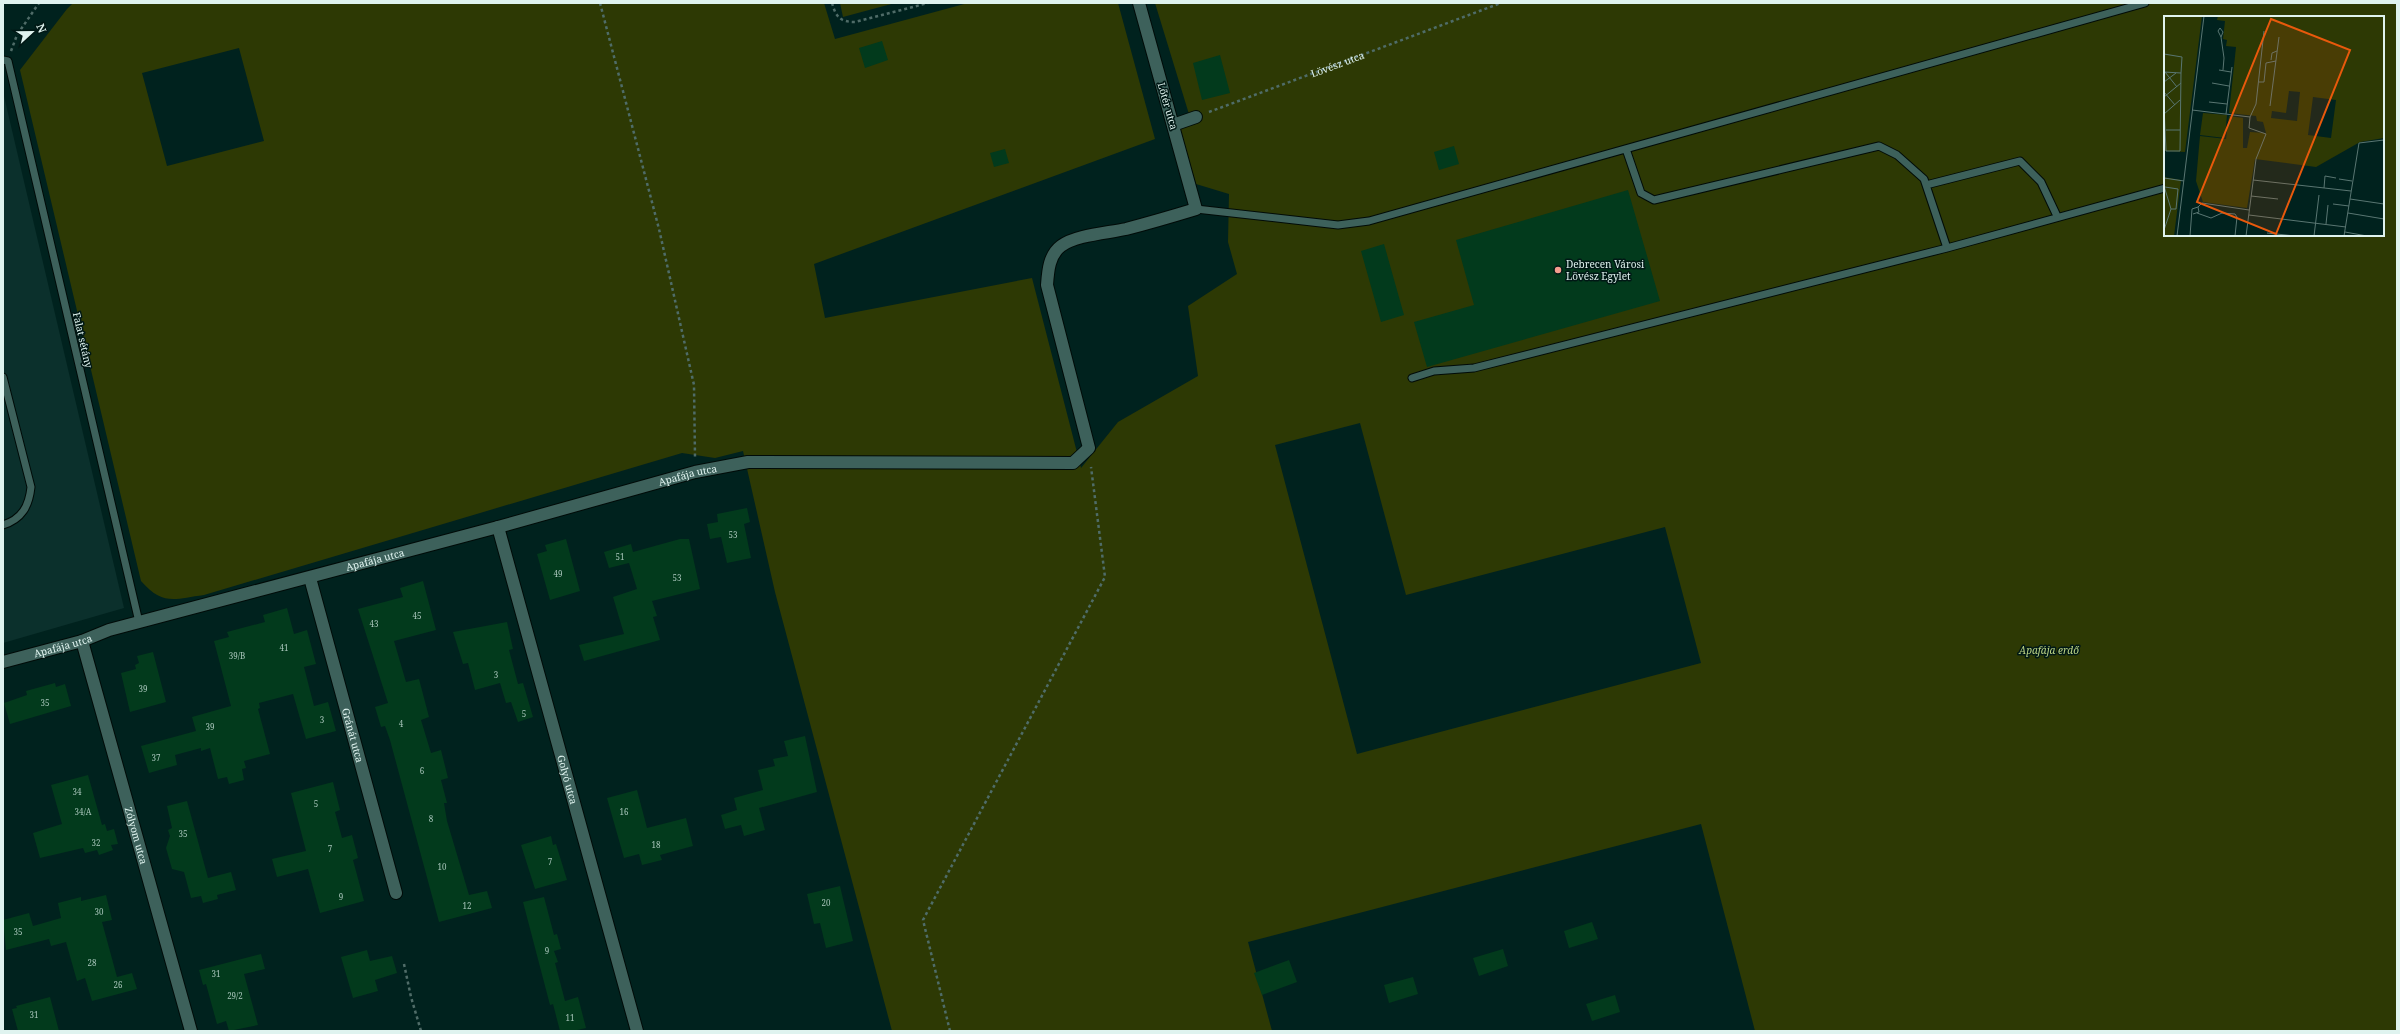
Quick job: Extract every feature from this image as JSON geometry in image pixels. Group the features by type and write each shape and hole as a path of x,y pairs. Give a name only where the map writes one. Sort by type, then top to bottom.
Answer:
{"street":[{"name":"Lőtér utca","path":"1139,3 1196,209"},
{"path":"1173,125 1196,117"},
{"path":"1089,448 1047,285 1049,267 1053,254 1061,245 1083,237 1126,229 1196,209"},
{"name":"Apafája utca","path":"3,662 82,641 109,630 310,578 696,472 748,462 1073,463 1089,448"},
{"name":"Golyó utca","path":"498,527 636,1031"},
{"name":"Gránát utca","path":"310,578 396,893"},
{"name":"Zólyom utca","path":"82,641 191,1031"}],"lane":[{"path":"1196,209 1338,224 1369,221 2145,3"},
{"name":"Falat sétány","path":"5,61 139,622"},
{"path":"1626,149 1641,193 1654,200 1879,146 1897,155 1924,179 1947,248"},
{"path":"1926,185 2020,161 2041,182 2056,216"},
{"path":"1412,378 1434,371 1474,368 1947,248 2056,216 2164,188"},
{"path":"3,377 31,487 29,502 19,518 3,525"}],"path":[{"path":"5,61 17,35 39,3"},
{"path":"600,3 659,229 694,384 696,472"},
{"path":"832,3 836,16 844,22 855,22 928,3"},
{"name":"Lövész utca","path":"1196,117 1501,3"},
{"path":"950,1031 923,920 1105,577 1089,448"},
{"path":"404,964 411,997 422,1031"}],"shaded area":[{"path":"3,92 124,608 3,643"}],"green space":[{"name":"Apafája erdő","path":"73,3 824,3 835,39 968,3 1118,3 1155,139 814,264 825,318 1032,278 1081,468 1118,422 1198,376 1188,306 1237,274 1228,242 1229,194 1196,184 1180,129 1192,124 1155,3 2397,3 2397,1031 1755,1031 1701,824 1248,942 1272,1031 892,1031 775,592 743,451 715,458 682,453 204,595 170,599 156,594 141,581 20,70","holes":["239,48 264,141 167,166 142,73","1360,423 1406,595 1665,527 1701,663 1357,754 1275,445"]},
{"path":"840,3 895,3 843,17"}],"building":[{"path":"882,41 888,60 865,68 859,48"},
{"path":"1220,55 1230,93 1202,100 1193,63"},
{"path":"1454,146 1459,164 1439,170 1434,152"},
{"path":"1005,149 1009,163 994,167 990,153"},
{"name":"Debrecen Városi Lövész Egylet","path":"1628,190 1660,301 1427,367 1414,322 1474,305 1456,240"},
{"path":"1384,244 1404,315 1381,322 1361,251"},
{"path":"747,508 750,522 744,524 751,558 727,563 721,537 710,539 707,524 718,522 717,514"},
{"path":"566,539 580,591 550,600 537,554 547,551 545,545"},
{"path":"680,539 689,539 700,589 652,601 657,616 653,617 660,640 584,661 579,645 624,634 613,597 637,589 629,563 609,568 604,552 631,544 633,552"},
{"path":"423,581 436,630 394,641 406,682 419,679 429,717 421,720 431,753 441,750 448,778 441,780 447,803 444,803 447,821 469,895 487,891 492,908 439,922 390,740 385,726 381,727 375,707 388,703 358,609 403,597 400,588"},
{"path":"287,608 294,634 307,630 316,664 304,667 314,706 328,702 336,731 306,739 293,694 259,703 260,708 258,709 270,754 244,761 246,768 242,769 244,780 229,784 227,777 218,779 210,748 201,751 201,748 175,755 177,765 149,773 141,746 196,731 192,717 231,706 214,641 229,637 227,632 265,622 263,615"},
{"path":"507,622 513,649 509,650 518,684 523,683 533,717 518,722 511,702 506,703 500,683 475,690 468,663 463,664 453,632"},
{"path":"153,652 166,702 130,712 121,673 136,669 135,665 139,663 137,656"},
{"path":"55,683 56,687 65,684 71,706 10,724 4,703 27,695 26,691"},
{"path":"805,736 817,792 759,808 765,830 744,836 741,825 725,829 721,815 737,810 734,798 763,790 758,770 775,766 773,759 788,756 784,741"},
{"path":"88,775 102,825 105,824 107,831 114,829 118,844 111,845 113,850 99,855 97,850 85,853 83,848 40,858 33,833 62,824 51,785"},
{"path":"333,782 340,810 335,812 342,838 352,835 358,858 353,860 364,901 320,913 308,869 277,877 272,859 306,851 291,793"},
{"path":"637,790 647,828 686,818 693,846 660,855 662,860 642,865 639,854 624,858 607,798"},
{"path":"187,801 208,878 231,872 236,890 217,895 218,899 203,903 201,896 191,898 184,872 172,869 166,848 170,836 168,830 172,828 167,806"},
{"path":"551,836 553,845 556,844 567,880 535,889 521,845"},
{"path":"840,886 853,941 826,948 820,923 814,924 807,894"},
{"path":"106,895 112,920 102,922 117,977 132,973 137,989 92,1001 85,978 77,981 66,942 51,946 49,939 6,950 3,920 29,913 33,926 61,918 58,903 81,897 81,901"},
{"path":"544,897 554,935 557,934 561,949 554,951 558,962 555,963 565,1001 578,997 586,1028 573,1031 560,1031 553,1004 550,1005 523,902"},
{"path":"1592,922 1598,939 1569,948 1564,931"},
{"path":"1503,949 1508,966 1479,976 1473,958"},
{"path":"367,950 370,961 392,956 397,973 375,980 378,991 353,998 341,957"},
{"path":"261,954 265,969 244,974 258,1025 229,1031 226,1021 217,1024 206,984 203,985 199,970"},
{"path":"1289,960 1297,982 1262,995 1254,973"},
{"path":"1413,977 1418,994 1389,1003 1384,985"},
{"path":"1615,995 1620,1012 1592,1021 1586,1004"},
{"path":"50,997 59,1031 18,1031 12,1009 17,1008 16,1006"}],"place":[{"name":"Debrecen Városi Lövész Egylet","path":"1558,270"}]}
